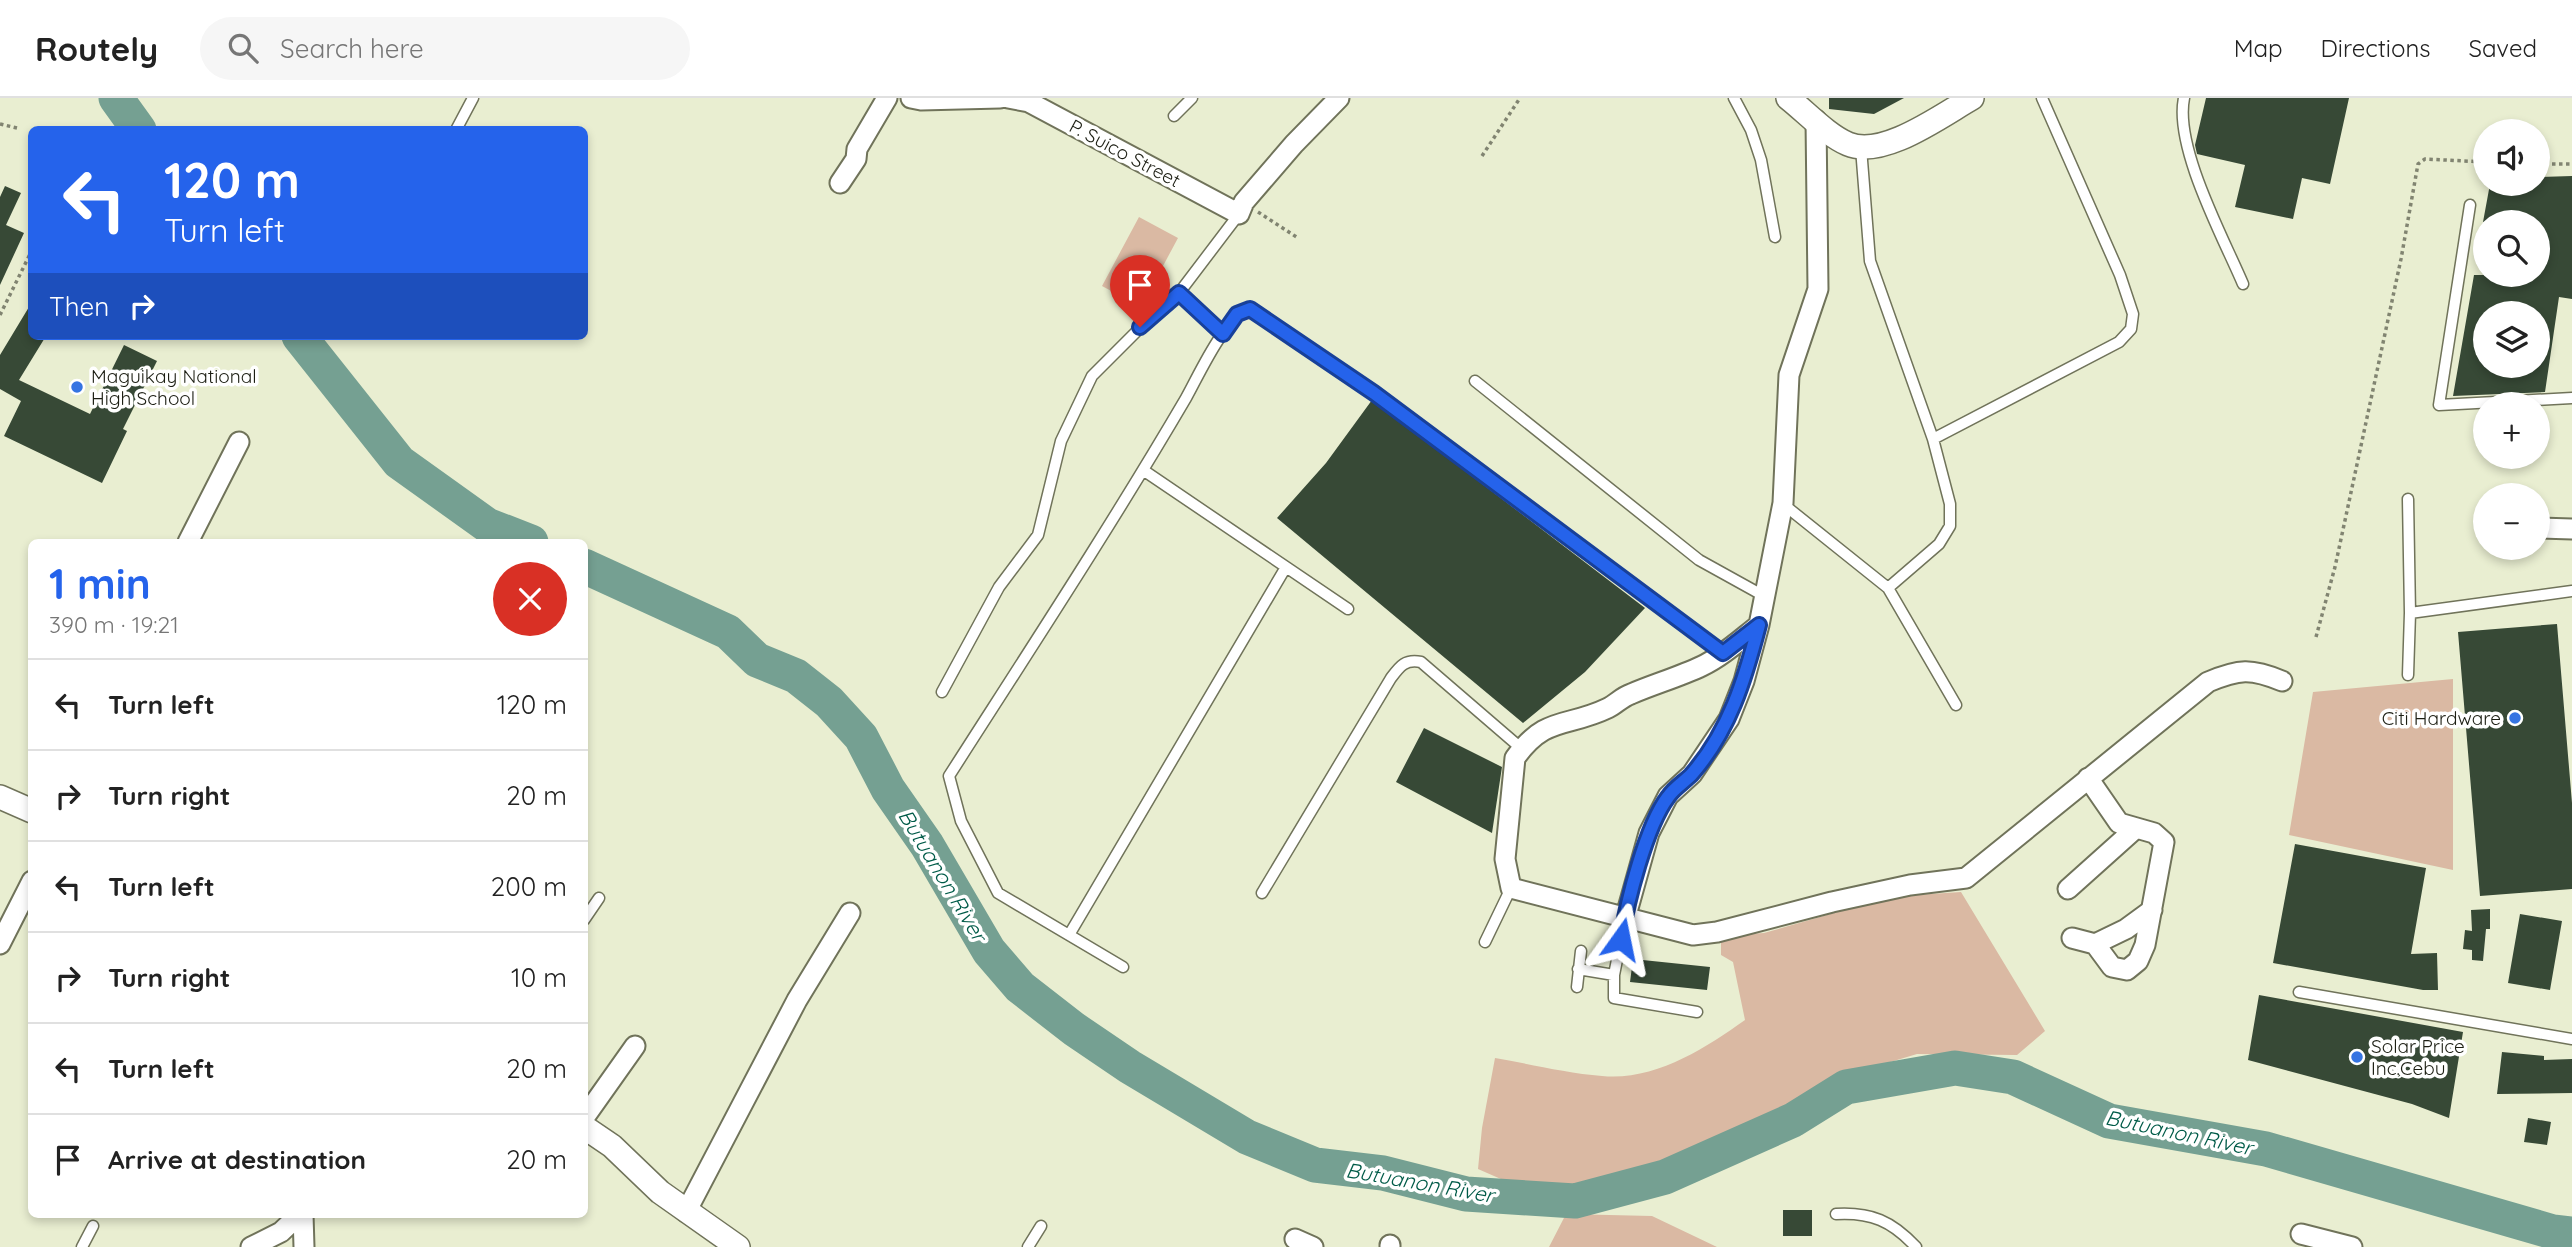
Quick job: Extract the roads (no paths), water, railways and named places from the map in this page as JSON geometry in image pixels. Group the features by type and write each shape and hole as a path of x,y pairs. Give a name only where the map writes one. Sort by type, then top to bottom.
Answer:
{"street":[{"path":"840,183 856,159 857,149 887,98"},
{"path":"911,98 1000,98"},
{"name":"P. Suico Street","path":"1008,98 1029,102 1241,208"},
{"path":"1241,208 1294,144 1339,98"},
{"path":"1788,98 1848,144 1861,148 1891,142 1911,133 1972,98"},
{"path":"1625,919 1649,833 1668,796 1692,774 1729,719 1744,681 1759,625 1783,503 1789,375 1818,289 1816,120"},
{"path":"190,539 239,442"},
{"path":"2550,528 2572,529"},
{"path":"1759,625 1701,666 1627,695 1610,707 1549,726 1522,749 1515,758 1505,859 1511,888 1693,935 1717,932 1832,902 1966,878 2208,682 2242,671 2260,672 2283,681"},
{"path":"2072,938 2095,944 2112,967 2127,970 2138,961 2145,945 2164,842 2154,833 2119,823 2088,778"},
{"path":"0,797 28,809"},
{"path":"2068,889 2135,829"},
{"path":"0,944 28,889"},
{"path":"2095,944 2126,929 2152,909"},
{"path":"686,1212 797,1000 850,913"},
{"path":"588,1112 635,1046"},
{"path":"588,1130 612,1146 660,1192 738,1247"},
{"path":"251,1247 281,1232 297,1218"},
{"path":"301,1218 304,1247"},
{"path":"2301,1234 2352,1247"}],"lane":[{"path":"458,126 473,98"},
{"path":"1174,117 1192,98"},
{"path":"1734,98 1751,130 1761,160 1775,237"},
{"path":"1933,439 2119,342 2130,330 2133,314 2120,275 2042,98"},
{"path":"2184,98 2183,125 2190,160 2243,284"},
{"path":"1861,148 1870,261 1933,439 1950,504 1950,526 1939,544 1888,588"},
{"path":"2470,205 2438,405 2572,398"},
{"path":"942,692 999,587 1038,535 1061,441 1092,376 1140,327 1179,293 1241,208"},
{"path":"1179,293 1223,334"},
{"path":"1123,967 998,893 961,821 949,776 1143,470 1237,314 1250,309 1374,393 1723,653"},
{"path":"1475,381 1699,560 1765,596"},
{"path":"1143,470 1348,608"},
{"path":"2408,499 2408,675"},
{"path":"1783,503 1888,588 1956,705"},
{"path":"1069,935 1286,568"},
{"path":"2410,613 2572,592"},
{"path":"1262,893 1403,662 1421,662 1522,749"},
{"path":"1485,942 1511,888"},
{"path":"588,914 599,898"},
{"path":"1625,919 1614,975 1614,999 1697,1012"},
{"path":"1577,987 1581,951"},
{"path":"1578,969 1614,975"},
{"path":"2300,992 2572,1039"},
{"path":"1836,1214 1859,1213 1884,1221 1916,1247"},
{"path":"82,1247 93,1226"},
{"path":"1028,1247 1041,1226"}],"waterway":[{"name":"Butuanon River","path":"116,98 136,126"},
{"name":"Butuanon River","path":"302,340 399,462 487,525 523,539"},
{"name":"Butuanon River","path":"588,568 728,632 757,660 796,676 829,702 861,737 888,789 927,845 989,951 1020,987 1074,1029 1130,1067 1247,1137 1315,1165 1383,1173 1466,1194 1575,1201 1665,1177 1793,1120 1846,1087 1955,1068 2013,1077 2109,1121 2266,1149 2553,1232 2572,1234"}],"place":[{"name":"Maguikay National High School","path":"77,387"},
{"name":"Citi Hardware","path":"2515,718"},
{"name":"Solar Price Inc.Cebu","path":"2357,1057"}]}
